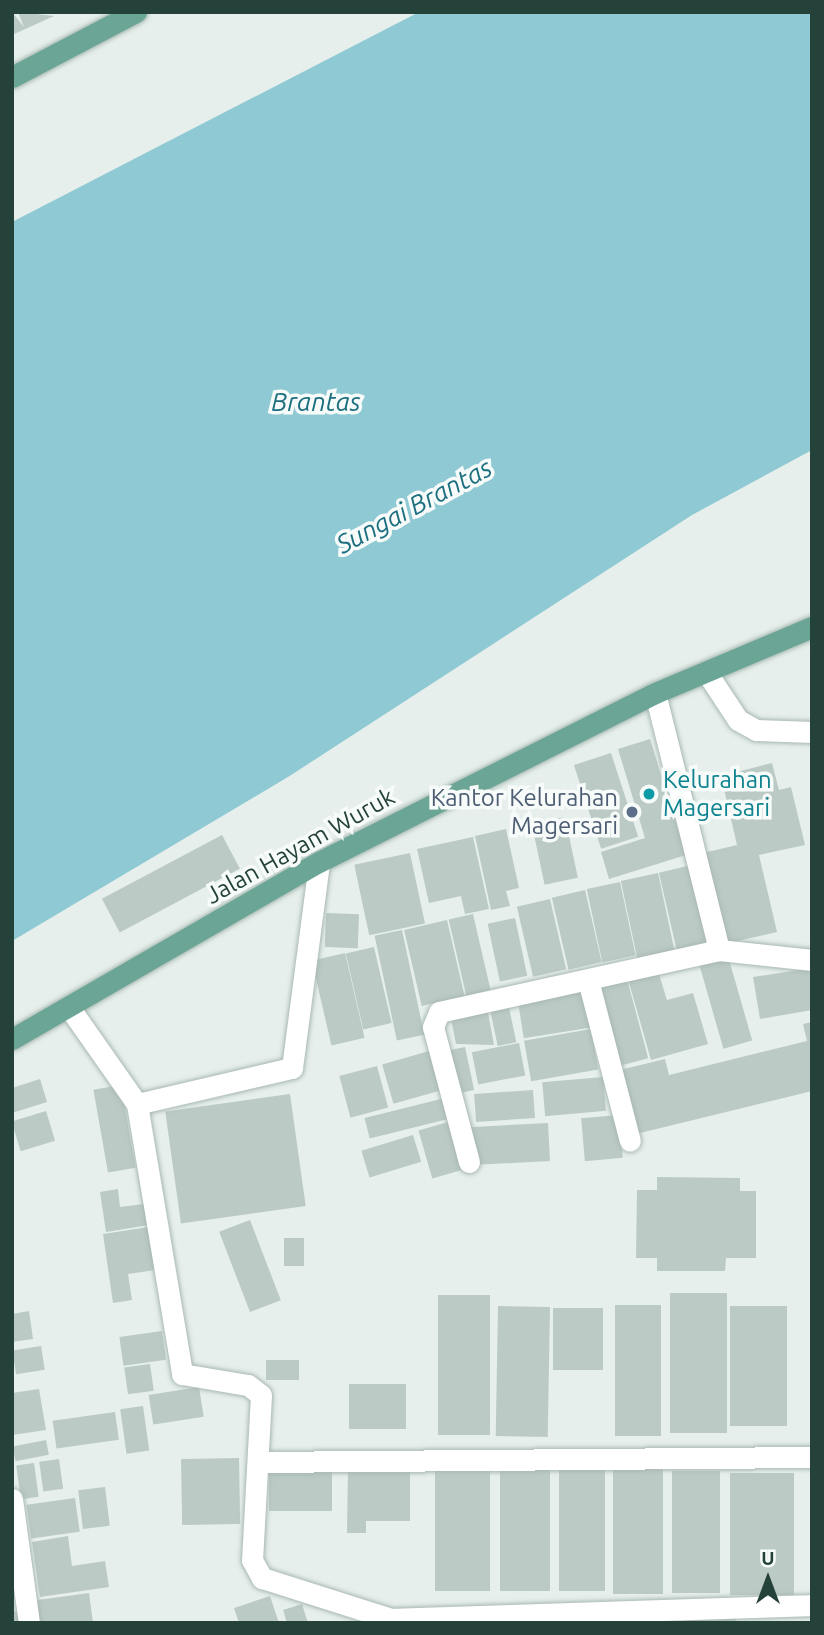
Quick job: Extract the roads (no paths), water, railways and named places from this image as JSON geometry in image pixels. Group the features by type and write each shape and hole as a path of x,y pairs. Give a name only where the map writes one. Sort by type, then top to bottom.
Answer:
{"main road":[{"path":"12,77 136,12"},
{"name":"Jalan Hayam Wuruk","path":"12,1039 319,862 655,693 812,627"}],"street":[{"path":"707,673 747,725 772,733 812,732"},
{"path":"655,693 719,950"},
{"path":"137,1104 292,1068 319,862"},
{"path":"469,1162 435,1016 719,950 812,960"},
{"path":"587,980 630,1141"},
{"path":"69,1007 137,1104 182,1374 248,1385 261,1395 260,1462 253,1560 262,1578 388,1621 812,1605"},
{"path":"260,1462 812,1457"},
{"path":"12,1499 19,1599 29,1623"}],"water":[{"name":"Brantas","path":"419,12 812,12 812,450 692,515 288,777 12,941 12,222"}],"place":[{"name":"Kelurahan Magersari","path":"649,794"},
{"name":"Kantor Kelurahan Magersari","path":"632,812"}],"water label":[{"name":"Sungai Brantas","path":"414,506"}]}
